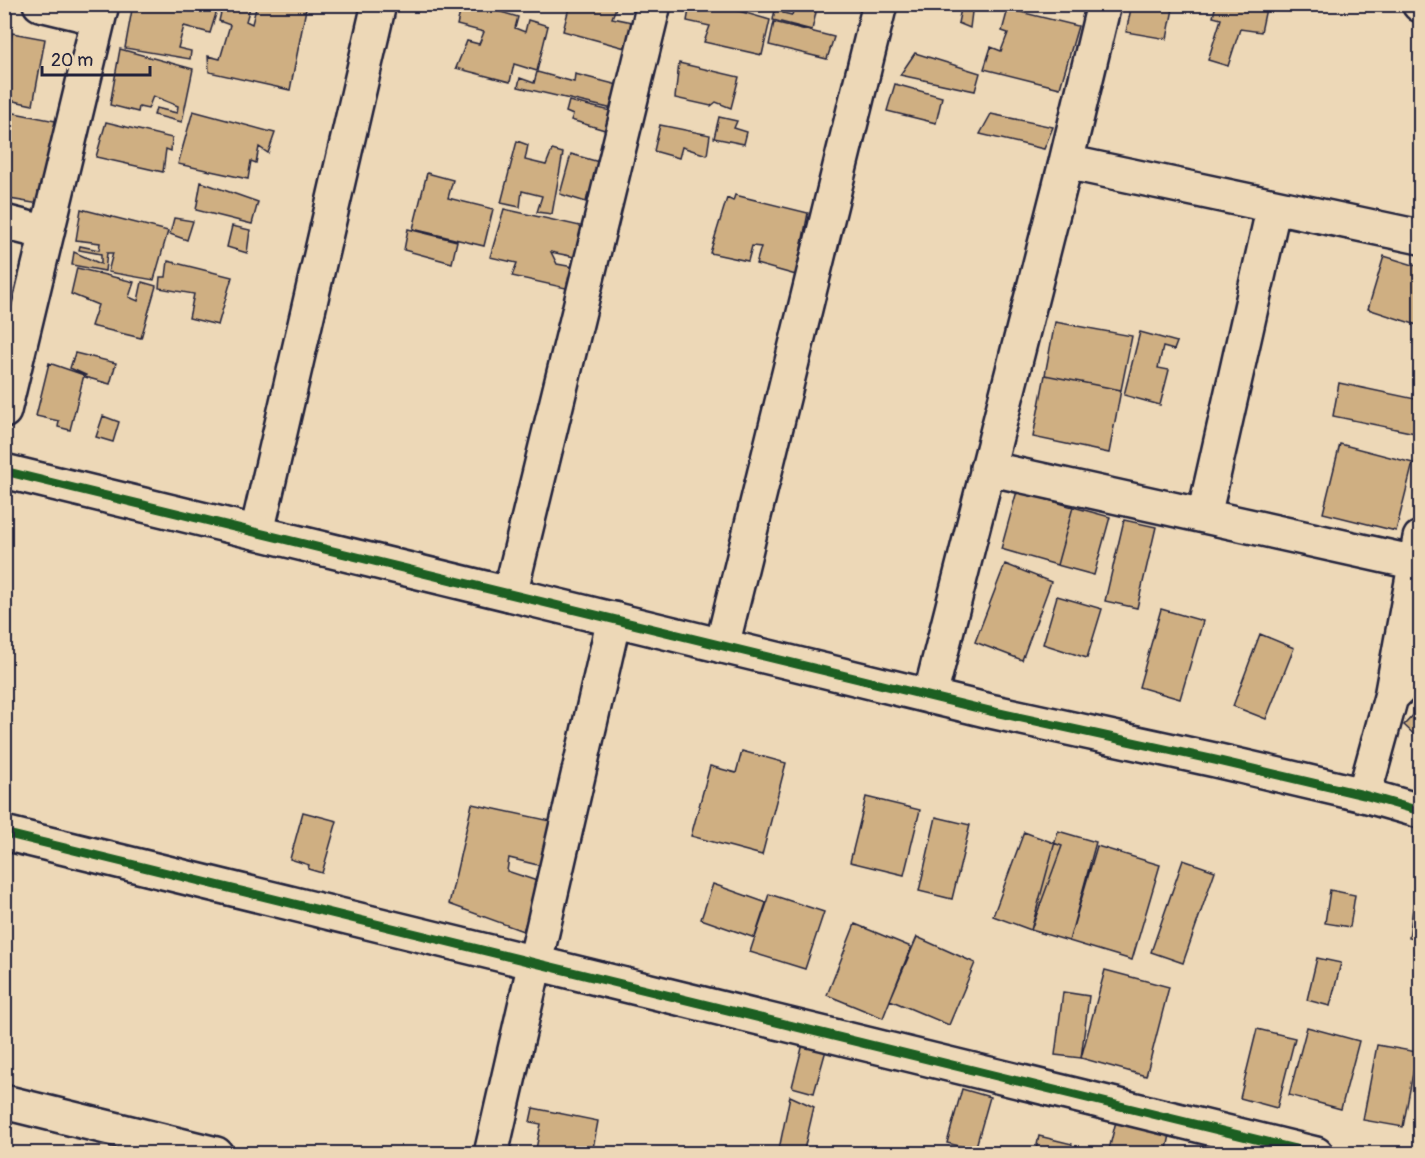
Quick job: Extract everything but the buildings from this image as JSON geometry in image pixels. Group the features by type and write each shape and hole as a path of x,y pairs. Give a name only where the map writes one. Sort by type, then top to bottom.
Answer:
{"street":[{"path":"4,411 100,11 39,4"},
{"path":"257,532 379,4"},
{"path":"510,594 654,4"},
{"path":"722,646 880,4"},
{"path":"930,696 1104,4"},
{"path":"1066,162 1420,237"},
{"path":"1204,516 1274,206"},
{"path":"4,222 47,233"},
{"path":"987,468 1204,516 1418,550 1391,697 1365,795"},
{"path":"4,471 1001,714 1215,760 1365,795 1420,811"},
{"path":"491,1154 614,619"},
{"path":"1391,697 1420,668"},
{"path":"4,833 1316,1154"},
{"path":"4,1102 216,1154"}],"cycle path":[{"path":"4,471 990,711 1215,760 1364,795 1420,811"},
{"path":"4,833 1316,1154"}]}
